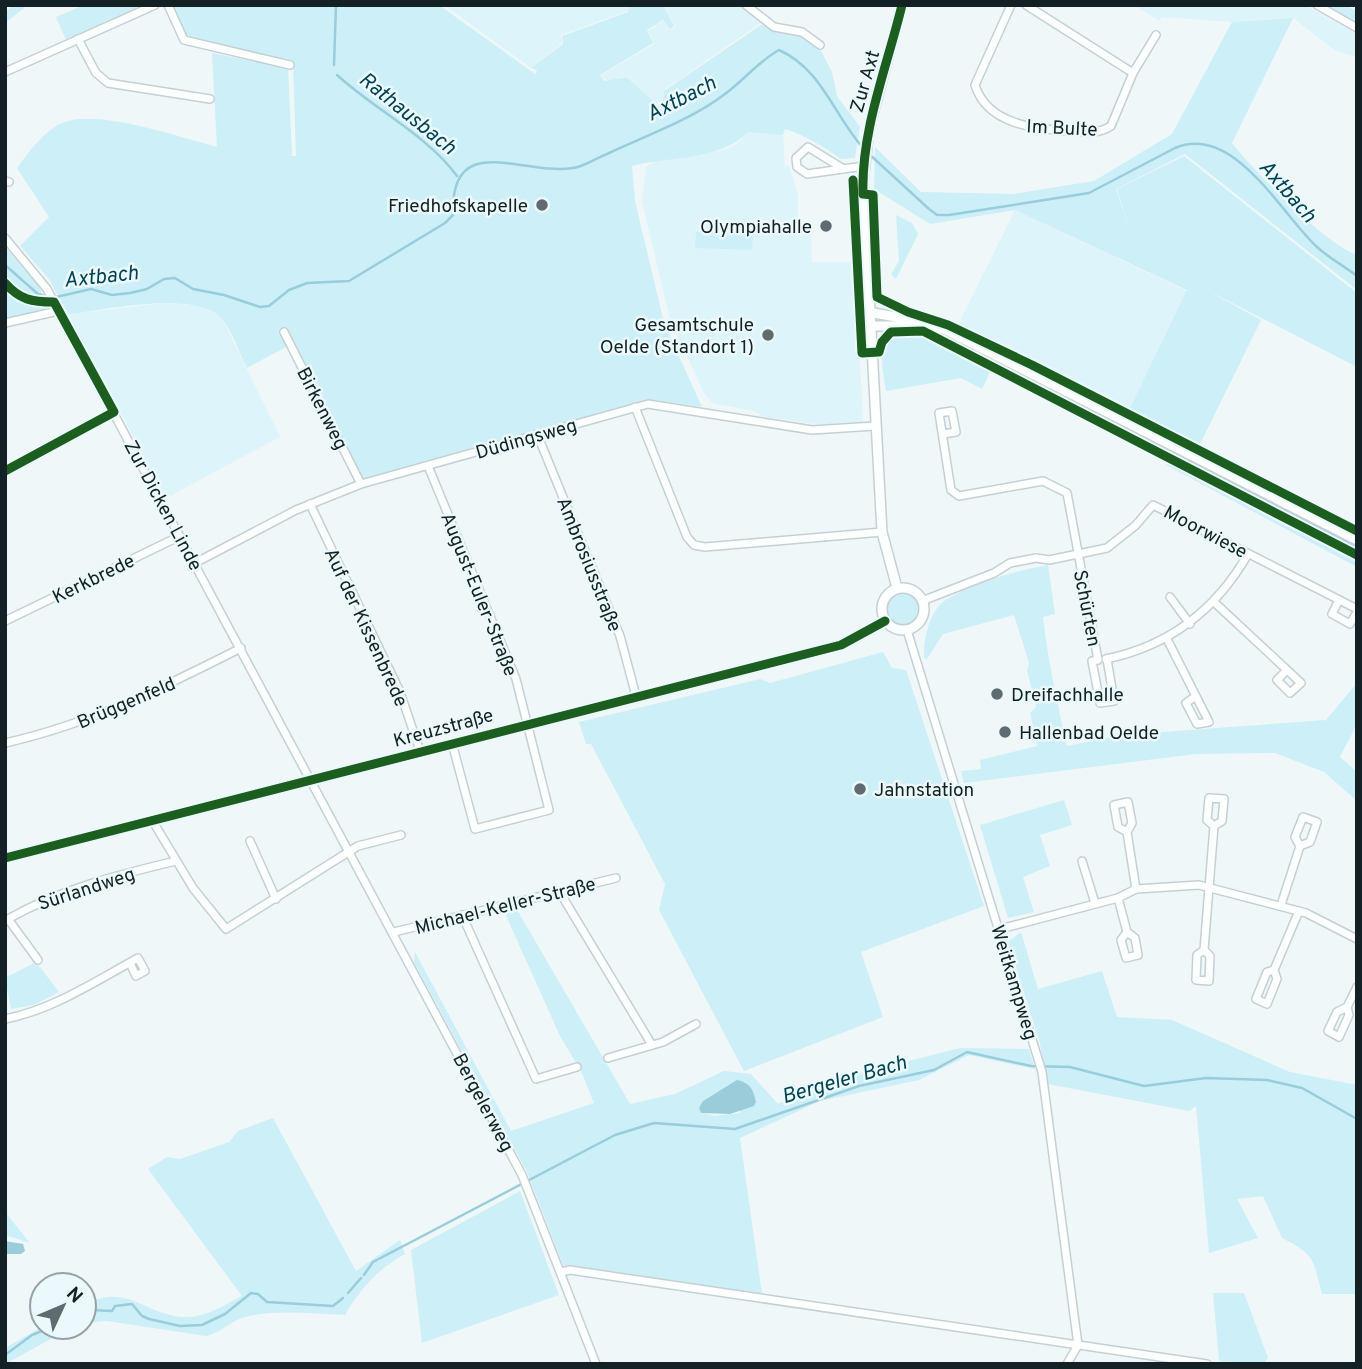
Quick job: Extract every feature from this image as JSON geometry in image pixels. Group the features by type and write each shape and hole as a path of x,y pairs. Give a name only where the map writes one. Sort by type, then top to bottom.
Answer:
{"street":[{"path":"5,72 155,5"},
{"path":"168,5 180,36 192,44 290,65"},
{"path":"746,5 774,27 802,32 820,44"},
{"name":"Zur Axt","path":"897,589 881,532 868,312 864,161 867,137 902,5"},
{"name":"Im Bulte","path":"1011,5 975,85 978,95 992,110 1018,125 1039,129 1103,131 1111,126 1133,74 1156,35"},
{"path":"1026,5 1133,74"},
{"path":"1317,5 1357,28"},
{"path":"78,39 96,74 108,83 210,99"},
{"path":"842,168 808,148 796,158 797,167 807,174 842,168 864,161"},
{"name":"Zur Dicken Linde","path":"5,238 47,289 312,779"},
{"path":"5,323 58,311"},
{"path":"868,312 913,320 946,330 1041,376 1357,540"},
{"path":"869,326 912,325 961,338"},
{"name":"Birkenweg","path":"284,332 361,484"},
{"name":"Düdingsweg","path":"195,563 310,504 361,484 635,407 656,404 812,430 875,426"},
{"path":"635,407 687,537 694,545 705,547 881,532"},
{"path":"5,471 114,412"},
{"name":"Ambrosiusstraße","path":"537,434 621,636 636,696"},
{"name":"Schürten","path":"943,434 951,489 958,496 1044,481 1067,493 1098,660"},
{"name":"August-Euler-Straße","path":"428,466 505,649 549,810 475,829 452,743"},
{"name":"Auf der Kissenbrede","path":"310,504 394,679 420,751"},
{"name":"Moorwiese","path":"922,601 994,573 1010,563 1078,555 1116,543 1153,505 1339,600 1357,611 1350,624 1332,614 1339,600"},
{"name":"Kerkbrede","path":"5,621 180,536"},
{"name":"Schürten","path":"1107,659 1114,701 1100,703 1092,661 1107,659 1167,639 1190,624 1235,578 1248,554"},
{"path":"897,589 915,591 922,601 923,615 914,627 907,630 895,629 885,621 881,612 883,600 897,589"},
{"path":"1170,597 1190,624"},
{"path":"1214,602 1287,670"},
{"name":"Kreuzstraße","path":"5,858 841,645 885,621"},
{"name":"Weitkampweg","path":"907,630 1042,1072 1078,1345"},
{"path":"1167,639 1196,696"},
{"name":"Brüggenfeld","path":"5,743 50,733 130,704 241,648"},
{"name":"Bergelerweg","path":"312,779 522,1175 596,1364"},
{"path":"152,820 176,861 226,929 349,852 401,835"},
{"path":"1205,950 1214,826"},
{"path":"1126,832 1136,889"},
{"path":"250,841 276,899"},
{"path":"1281,905 1300,846"},
{"name":"Sürlandweg","path":"38,960 8,919 42,900 94,881 176,861"},
{"path":"1082,861 1095,903"},
{"name":"Michael-Keller-Straße","path":"394,932 616,878"},
{"path":"1000,929 1118,898 1136,889 1199,885 1281,905 1355,936"},
{"path":"559,891 652,1045"},
{"path":"1118,898 1127,932"},
{"path":"1274,970 1299,911"},
{"path":"461,915 536,1079 577,1067"},
{"path":"5,1019 38,1011 130,963"},
{"path":"1347,1007 1357,987"},
{"path":"608,1058 652,1045 695,1024"},
{"path":"561,1272 582,1271 1207,1364"},
{"path":"1068,1364 1078,1345"}],"shaded area":[{"path":"13,5 28,5 5,23 5,12"},
{"path":"84,5 146,5 66,40 56,17"},
{"path":"170,5 439,5 535,74 537,70 531,68 563,44 562,36 628,12 630,5 663,5 674,26 670,29 663,20 647,30 653,43 600,75 604,81 627,77 662,109 664,91 764,23 801,34 819,47 832,72 837,96 860,127 855,158 841,159 814,142 785,129 783,135 748,132 737,141 709,153 632,166 635,201 664,323 702,407 647,399 363,479 291,336 288,346 247,368 226,324 210,310 172,303 68,314 49,279 20,246 49,217 17,168 39,140 60,124 83,119 101,119 217,147 212,53 288,68 292,156 296,156 293,62 187,38"},
{"path":"444,5 628,5 630,10 561,35 562,43 531,68"},
{"path":"663,5 741,5 762,22 664,90 661,108 627,76 609,81 600,76 654,44 648,31 663,21 670,30 675,27"},
{"path":"1134,5 1304,5 1357,34 1357,57 1336,51 1293,18 1232,22 1162,17 1159,21"},
{"path":"1325,5 1345,5 1357,11 1357,23"},
{"path":"1293,18 1232,143 1256,171 1309,222 1343,248 1357,255 1357,290 1185,154 1116,189 1130,230 1117,189 1184,156 1357,293 1357,367 1203,288 1261,320 1198,448 1129,410 1187,290 1015,210 930,224 874,189 875,147 921,192 1013,194 1094,181 1172,134 1232,22"},
{"name":"Gesamtschule Oelde (Standort 1)","path":"759,130 783,135 785,166 789,166 798,194 798,231 811,232 812,262 855,262 863,422 822,425 764,417 754,411 712,403 704,393 670,320 642,201 646,167 658,159 720,151 735,145 748,132"},
{"path":"1015,210 1187,291 1129,410 957,327"},
{"path":"896,215 912,223 918,234 896,279 891,274 899,261"},
{"path":"696,232 753,234 752,250 695,248"},
{"path":"5,247 38,285 48,305 44,309 5,319"},
{"path":"165,303 202,306 222,318 280,437 166,498 68,314"},
{"path":"901,332 939,338 969,350 965,359 990,372 982,389 961,378 886,391 882,365 884,349 892,336"},
{"path":"1152,440 1357,544 1357,567 1166,465 1168,459 1148,447"},
{"path":"1048,565 1055,614 1043,617 1067,746 1121,735 1326,720 1357,683 1357,724 1340,757 1357,772 1357,801 1324,772 1275,753 1196,754 964,783 961,771 981,769 980,760 1037,746 1030,713 1036,707 1027,670 1029,663 1014,615 943,634 927,659 924,658 925,644 931,620 943,602 965,590 1009,574"},
{"path":"903,592 915,597 920,609 915,621 903,626 891,621 886,609 891,597"},
{"path":"883,652 892,668 906,670 984,906 861,952 883,1017 744,1071 659,910 665,884 591,744 586,744 579,722 760,679 770,683"},
{"path":"1064,800 1072,825 1040,835 1050,866 1023,877 1034,912 1008,918 980,825"},
{"path":"516,908 630,1104 675,1094 724,1071 751,1074 778,1104 830,1081 960,1048 1029,1049 1035,1069 969,1055 919,1080 820,1101 740,1138 762,1294 563,1265 527,1172 414,962 415,952 511,1131 594,1103 581,1071 560,1036 504,911","holes":["737,1080 740,1113 715,1116 701,1113 699,1108"]},
{"path":"1021,932 1038,989 1102,971 1117,1017 1172,1020 1290,1072 1357,1085 1357,1294 1322,1294 1311,1259 1301,1249 1282,1238 1263,1196 1237,1199 1258,1238 1209,1253 1196,1106 1189,1111 1048,1084 1039,1040 1008,942"},
{"path":"36,962 59,992 34,1005 11,1009 5,978"},
{"path":"737,1080 750,1087 756,1102 754,1106 730,1114 701,1113 699,1108 703,1101"},
{"path":"273,1118 356,1271 400,1240 405,1254 371,1280 345,1315 269,1313 240,1319 206,1336 98,1322 99,1299 123,1298 169,1315 190,1317 214,1311 242,1296 148,1169 167,1157 180,1159 229,1142 238,1131"},
{"path":"520,1191 559,1295 422,1343 411,1250"},
{"path":"5,1212 30,1243 5,1235"},
{"path":"5,1241 23,1244 25,1251 21,1254 5,1254"},
{"path":"1213,1293 1244,1293 1268,1358 1263,1364 1219,1361"},
{"path":"28,1335 28,1341 47,1341 5,1364 5,1348"}],"waterway":[{"name":"Rathausbach","path":"334,65 336,5"},
{"name":"Axtbach","path":"5,265 38,294 52,298 91,289 112,295 130,293 147,289 164,279 175,278 193,289 224,295 260,307 269,306 289,290 307,283 349,281 445,223 453,215 455,189 463,172 476,164 493,162 553,169 581,166 698,112 725,94 779,50 794,58 817,81 864,149"},
{"name":"Rathausbach","path":"337,75 416,135 457,176"},
{"name":"Axtbach","path":"869,154 929,209 937,215 949,215 1089,193 1175,148 1197,144 1217,148 1255,176 1317,247 1357,276"},
{"path":"992,359 1357,548"},
{"name":"Bergeler Bach","path":"364,1275 373,1262 615,1135 654,1123 735,1129 859,1086 934,1070 967,1052 1031,1066 1070,1067 1144,1086 1206,1078 1267,1080 1302,1088 1357,1119"},
{"name":"Bergeler Bach","path":"348,1293 361,1278"},
{"name":"Bergeler Bach","path":"98,1310 112,1311 115,1306 132,1304 142,1316 149,1319 180,1326 202,1325 225,1314 251,1293 258,1294 267,1302 333,1306 343,1298"},
{"name":"Bergeler Bach","path":"5,1355 28,1338"}],"cycle path":[{"path":"902,5 876,99 863,170 863,194 873,195 877,297 908,312 948,325 1032,365 1357,531"},
{"path":"853,180 862,353 879,352 882,342 891,332 923,331 1357,555"},
{"path":"5,283 27,299 54,302 114,412 5,471"},
{"path":"5,858 841,645 885,621"}],"place":[{"name":"Friedhofskapelle","path":"542,205"},
{"name":"Olympiahalle","path":"826,226"},
{"name":"Gesamtschule Oelde (Standort 1)","path":"768,335"},
{"name":"Dreifachhalle","path":"997,694"},
{"name":"Hallenbad Oelde","path":"1005,732"},
{"name":"Jahnstation","path":"860,789"}]}
